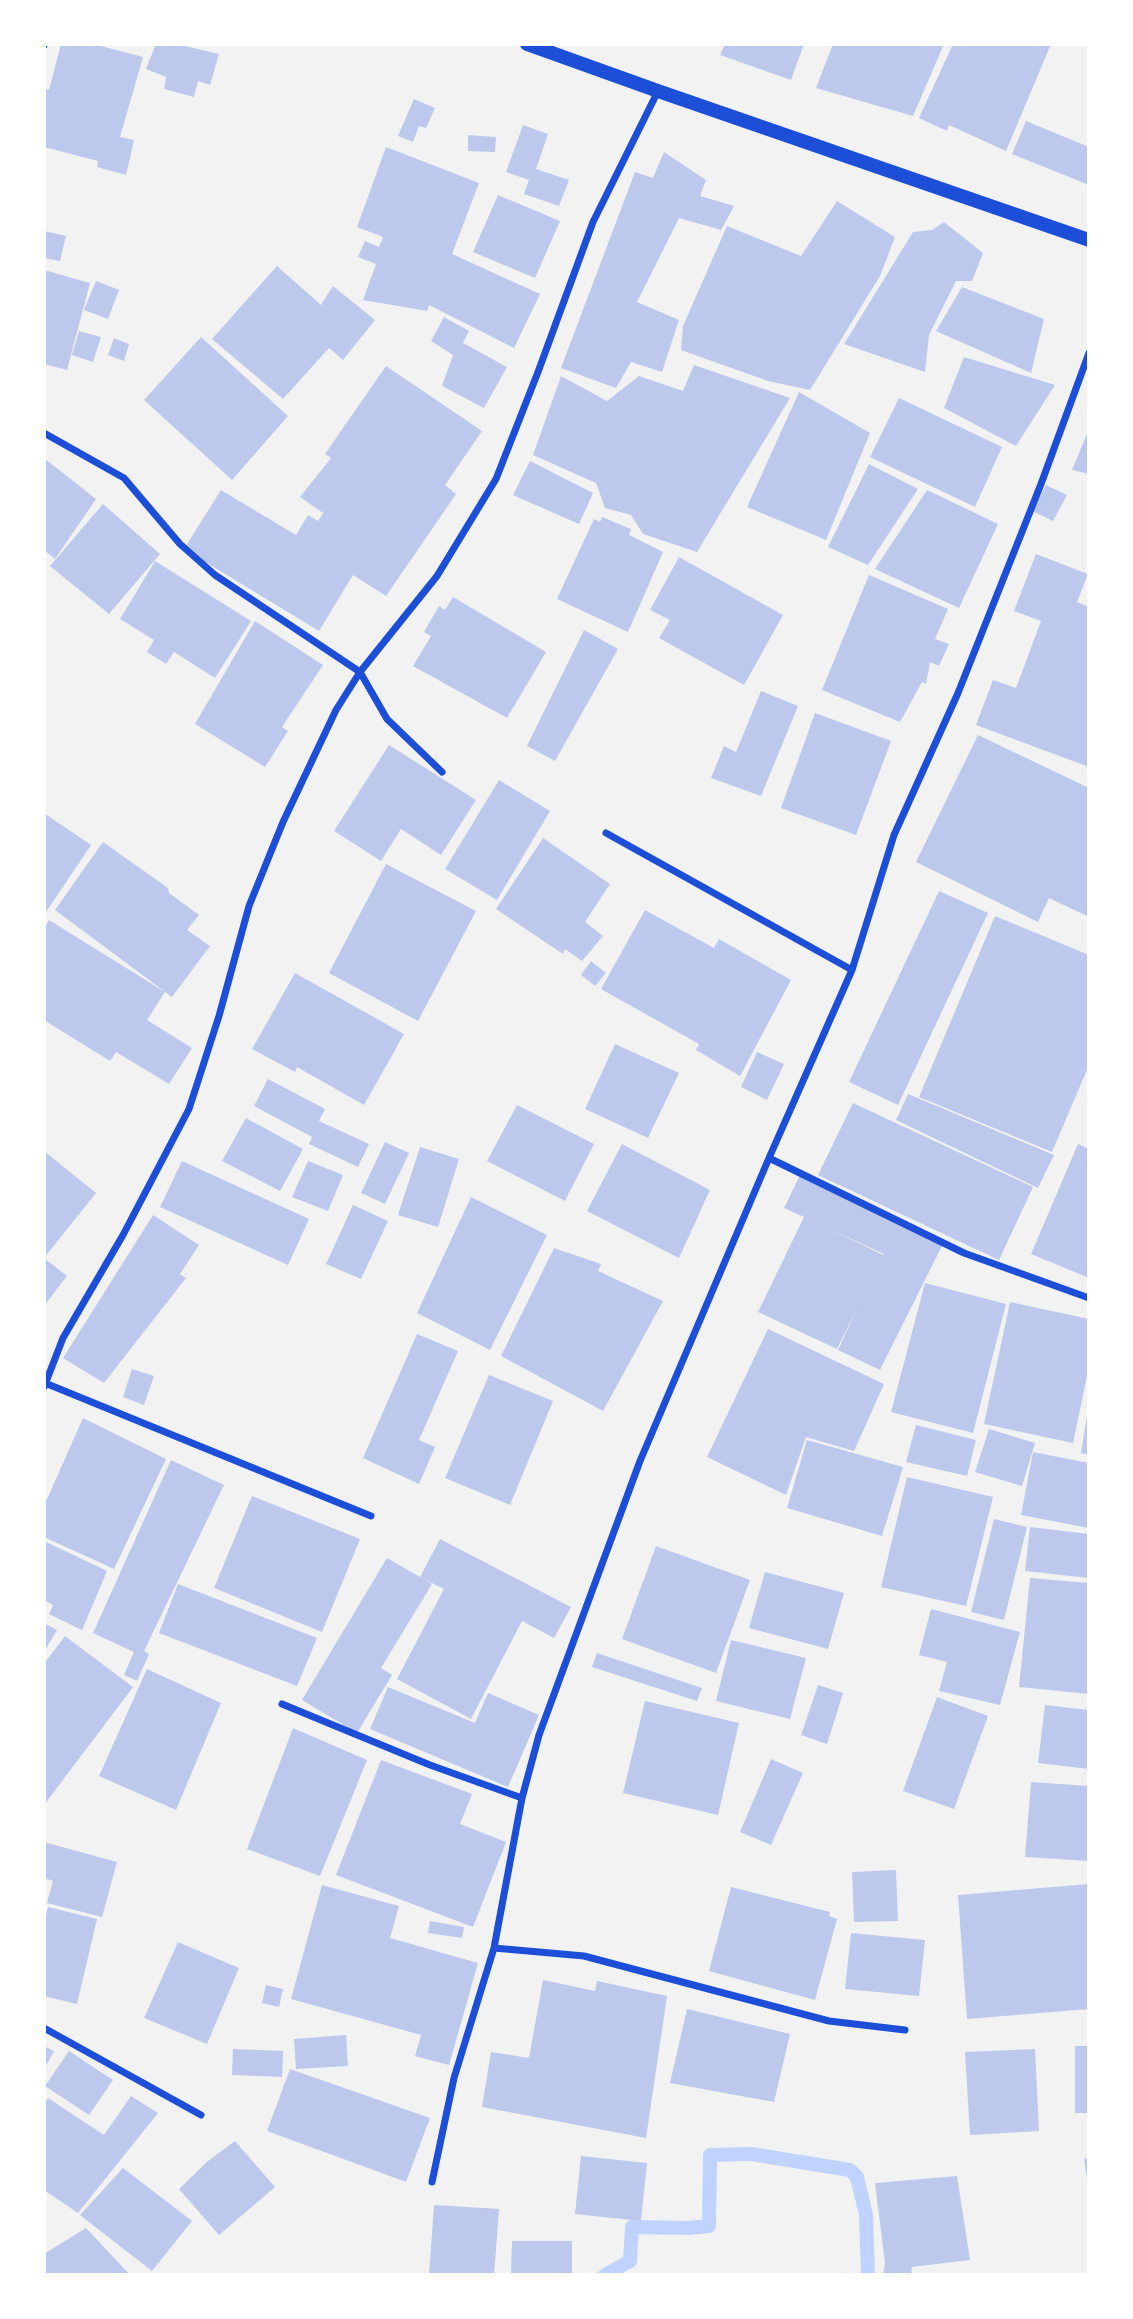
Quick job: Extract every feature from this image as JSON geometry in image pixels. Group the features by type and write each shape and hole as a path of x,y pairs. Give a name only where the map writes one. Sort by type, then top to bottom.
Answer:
{"main road":[{"path":"527,44 1089,240"}],"street":[{"path":"371,1516 44,1385 63,1338 123,1235 189,1109 219,1016 248,906 283,822 337,710 360,672 437,576 496,479 593,222 658,91"},
{"path":"432,2182 454,2078 494,1948 522,1798 539,1735 640,1461 852,970 894,835 958,693 1041,484 1089,353"},
{"path":"44,433 124,478 180,544 215,575 360,672 387,719 442,772"},
{"path":"606,833 852,970"},
{"path":"769,1158 964,1253 1089,1298"},
{"path":"282,1703 430,1765 522,1798"},
{"path":"494,1948 584,1956 829,2021 905,2030"},
{"path":"44,2028 201,2115"}],"building":[{"path":"61,44 93,44 143,57 120,137 134,140 126,175 97,167 98,161 44,147 44,89 49,90"},
{"path":"156,44 176,44 219,54 210,85 198,81 194,97 164,89 166,77 146,69"},
{"path":"725,44 804,44 791,80 720,55"},
{"path":"833,44 944,44 913,116 816,88"},
{"path":"953,44 1051,44 1006,151 949,125 947,131 919,118"},
{"path":"414,99 435,108 426,128 419,126 413,142 398,136"},
{"path":"1026,121 1089,147 1089,185 1012,154"},
{"path":"523,125 548,134 536,169 569,180 559,206 524,194 529,180 506,172"},
{"path":"468,135 496,137 495,152 468,151"},
{"path":"386,147 479,183 452,254 540,294 514,348 429,305 427,311 363,300 376,264 358,257 365,241 379,247 383,237 357,227"},
{"path":"664,152 706,180 700,196 734,206 721,230 679,218 637,302 679,320 662,372 631,362 616,388 561,368 635,172 653,178"},
{"path":"498,195 560,221 535,278 473,252"},
{"path":"837,201 895,237 880,276 810,390 768,381 681,350 683,326 727,226 801,256"},
{"path":"944,222 983,253 972,281 956,281 929,335 925,372 844,344 913,232 932,230"},
{"path":"44,231 66,236 60,261 44,258"},
{"path":"277,266 321,305 333,286 375,320 343,360 329,348 283,399 212,339"},
{"path":"44,270 90,283 67,370 44,364"},
{"path":"96,281 119,290 108,319 84,310"},
{"path":"962,287 1044,319 1031,373 936,331"},
{"path":"444,317 469,331 463,343 507,367 484,408 442,386 453,355 431,341"},
{"path":"79,331 101,337 93,362 72,355"},
{"path":"201,337 288,416 232,480 144,400"},
{"path":"114,338 129,344 124,361 108,355"},
{"path":"964,357 1055,385 1016,446 944,408"},
{"path":"694,365 790,398 697,552 643,534 631,515 605,508 596,483 533,455 561,376 607,401 639,376 683,391"},
{"path":"386,366 482,431 445,485 456,494 386,596 353,575 319,631 184,549 221,490 296,535 308,515 318,521 323,513 300,497 331,458 325,454"},
{"path":"799,392 870,433 826,540 747,507"},
{"path":"899,398 1002,447 975,507 870,457"},
{"path":"1089,429 1089,474 1072,470"},
{"path":"44,458 96,499 55,559 44,550"},
{"path":"530,461 593,493 579,524 513,495"},
{"path":"869,464 918,489 868,565 828,547"},
{"path":"1046,485 1067,495 1053,521 1032,511"},
{"path":"927,490 998,524 959,608 875,569"},
{"path":"103,504 160,554 109,614 50,566"},
{"path":"602,517 631,529 629,535 663,552 628,632 557,599 594,519 600,522"},
{"path":"1036,554 1088,574 1077,602 1089,607 1089,767 976,725 993,680 1016,688 1041,621 1014,611"},
{"path":"679,557 783,615 744,685 659,638 670,620 650,610"},
{"path":"155,561 251,621 215,678 174,652 166,664 147,652 154,640 120,619"},
{"path":"869,575 948,609 935,639 949,644 939,666 930,662 926,684 922,682 900,722 822,690"},
{"path":"453,597 546,652 507,718 413,666 431,636 424,632 439,606 445,610"},
{"path":"255,621 323,665 282,727 288,731 265,767 195,724"},
{"path":"584,630 618,649 555,761 527,746"},
{"path":"761,691 798,706 761,796 711,778 724,746 736,752"},
{"path":"815,713 891,741 856,835 781,808"},
{"path":"978,735 1089,788 1089,917 1049,898 1038,922 916,862"},
{"path":"389,745 476,800 441,855 401,829 381,861 334,831"},
{"path":"499,780 550,811 497,900 445,869"},
{"path":"44,813 91,845 44,915"},
{"path":"543,838 610,884 585,922 603,936 582,961 565,949 563,954 496,909"},
{"path":"103,842 168,888 169,893 199,915 187,930 210,946 172,997 55,910"},
{"path":"386,864 476,911 418,1021 329,973"},
{"path":"939,891 988,913 898,1105 849,1082"},
{"path":"645,910 714,948 719,939 791,980 740,1076 696,1050 699,1044 601,989"},
{"path":"995,916 1089,955 1089,1065 1052,1152 919,1097"},
{"path":"49,920 165,992 147,1020 192,1048 169,1084 116,1052 110,1061 44,1020 44,929"},
{"path":"591,961 606,973 595,986 581,975"},
{"path":"295,973 404,1034 364,1105 297,1067 295,1072 252,1049"},
{"path":"615,1044 679,1073 648,1138 585,1109"},
{"path":"757,1052 784,1064 767,1100 741,1087"},
{"path":"268,1079 325,1109 319,1121 369,1144 358,1167 309,1144 312,1137 254,1106"},
{"path":"908,1094 1054,1155 1038,1188 896,1120"},
{"path":"853,1103 1033,1187 999,1260 818,1175"},
{"path":"517,1105 594,1144 565,1201 487,1161"},
{"path":"246,1118 303,1149 280,1191 222,1161"},
{"path":"385,1142 409,1153 385,1204 361,1193"},
{"path":"622,1144 710,1190 679,1258 587,1211"},
{"path":"1078,1144 1089,1149 1089,1278 1031,1254"},
{"path":"420,1147 459,1159 438,1227 398,1215"},
{"path":"44,1151 96,1193 44,1258"},
{"path":"182,1161 309,1219 288,1265 160,1207"},
{"path":"308,1161 343,1175 328,1211 292,1197"},
{"path":"800,1175 942,1246 880,1370 838,1350 859,1304 837,1349 758,1312 804,1217 784,1208","holes":["834,1231 884,1254 883,1255"]},
{"path":"471,1197 547,1235 490,1350 417,1313"},
{"path":"353,1205 388,1221 361,1279 326,1264"},
{"path":"153,1215 199,1245 180,1274 186,1278 104,1383 63,1358"},
{"path":"554,1248 601,1264 598,1271 663,1301 603,1411 501,1356"},
{"path":"44,1258 67,1276 44,1306"},
{"path":"925,1283 1006,1304 973,1433 891,1412"},
{"path":"1010,1302 1089,1319 1089,1366 1073,1443 984,1424"},
{"path":"768,1329 884,1384 854,1451 806,1437 786,1495 707,1457"},
{"path":"417,1334 458,1351 419,1440 435,1447 419,1484 363,1458"},
{"path":"132,1369 154,1376 144,1405 123,1397"},
{"path":"489,1375 553,1401 510,1505 445,1478"},
{"path":"1089,1409 1089,1455 1081,1453"},
{"path":"83,1418 166,1459 114,1569 44,1537 44,1506"},
{"path":"916,1425 976,1440 967,1476 906,1462"},
{"path":"989,1429 1035,1443 1022,1486 975,1472"},
{"path":"807,1440 903,1467 882,1536 787,1508"},
{"path":"1033,1452 1089,1463 1089,1528 1021,1515"},
{"path":"171,1460 224,1485 144,1651 149,1654 137,1681 124,1675 134,1652 93,1633"},
{"path":"907,1477 993,1497 966,1606 881,1587"},
{"path":"252,1496 360,1539 322,1632 214,1588"},
{"path":"994,1519 1027,1527 1004,1620 971,1612"},
{"path":"1030,1527 1089,1534 1089,1578 1025,1571"},
{"path":"440,1539 571,1607 554,1638 522,1621 471,1719 397,1679 444,1589 424,1579 432,1584 381,1668 392,1675 357,1733 302,1700 387,1558 420,1577"},
{"path":"44,1541 107,1571 82,1630 49,1614 53,1605 44,1600"},
{"path":"656,1546 750,1580 716,1673 622,1639"},
{"path":"765,1572 844,1593 828,1649 749,1628"},
{"path":"1030,1578 1089,1583 1089,1694 1019,1687"},
{"path":"178,1584 317,1638 297,1686 159,1633"},
{"path":"931,1609 1020,1632 1000,1705 939,1691 947,1662 919,1655"},
{"path":"44,1623 57,1630 44,1652"},
{"path":"65,1636 133,1687 44,1805 44,1664"},
{"path":"731,1640 806,1658 790,1719 716,1701"},
{"path":"597,1653 702,1688 697,1701 592,1667"},
{"path":"147,1669 221,1703 176,1810 99,1776"},
{"path":"818,1685 843,1693 827,1744 801,1735"},
{"path":"388,1687 475,1723 488,1693 539,1715 508,1787 370,1729"},
{"path":"937,1697 988,1716 954,1809 903,1791"},
{"path":"645,1701 739,1723 718,1815 623,1793"},
{"path":"1045,1705 1089,1710 1089,1769 1038,1763"},
{"path":"293,1728 367,1760 320,1876 247,1849"},
{"path":"771,1759 803,1773 771,1845 740,1832"},
{"path":"381,1760 472,1794 460,1824 506,1842 473,1927 336,1875"},
{"path":"1031,1782 1089,1786 1089,1861 1025,1857"},
{"path":"44,1842 117,1862 102,1917 47,1903 53,1881 44,1878"},
{"path":"896,1870 898,1921 854,1922 852,1872"},
{"path":"1089,1884 1089,2009 967,2019 958,1895"},
{"path":"322,1885 399,1906 390,1938 478,1963 449,2065 415,2056 421,2035 291,1999"},
{"path":"731,1887 830,1912 829,1916 837,1919 815,2000 709,1971"},
{"path":"48,1907 97,1919 77,2004 44,1996 44,1924"},
{"path":"430,1921 464,1927 462,1938 428,1933"},
{"path":"851,1933 925,1940 919,1996 845,1989"},
{"path":"178,1942 239,1968 207,2044 144,2018"},
{"path":"543,1980 595,1991 597,1981 667,1996 646,2138 482,2107 491,2052 529,2058"},
{"path":"266,1985 283,1989 279,2007 262,2003"},
{"path":"687,2009 790,2034 774,2102 670,2083"},
{"path":"346,2035 348,2066 296,2069 294,2039"},
{"path":"44,2046 54,2051 44,2069"},
{"path":"1075,2046 1089,2046 1089,2113 1075,2113"},
{"path":"233,2049 283,2051 282,2077 232,2075"},
{"path":"1035,2049 1039,2131 970,2135 965,2052"},
{"path":"69,2051 113,2080 89,2115 45,2086"},
{"path":"290,2069 430,2118 406,2182 267,2131"},
{"path":"131,2096 158,2113 78,2213 44,2190 44,2106 48,2098 104,2135"},
{"path":"235,2141 275,2187 219,2235 179,2189 208,2161"},
{"path":"581,2156 647,2163 641,2221 575,2214"},
{"path":"1089,2158 1089,2185 1088,2185 1084,2159"},
{"path":"123,2168 192,2221 152,2271 80,2215"},
{"path":"957,2176 970,2260 912,2267 911,2275 883,2275 885,2263 875,2183"},
{"path":"434,2205 499,2209 494,2275 429,2275"},
{"path":"86,2228 130,2275 44,2275 44,2254"},
{"path":"512,2241 572,2241 572,2274 511,2273"}],"waterway":[{"path":"605,2275 630,2261 632,2227 709,2226 710,2155 751,2154 850,2170 857,2177 866,2215 868,2275"}]}
